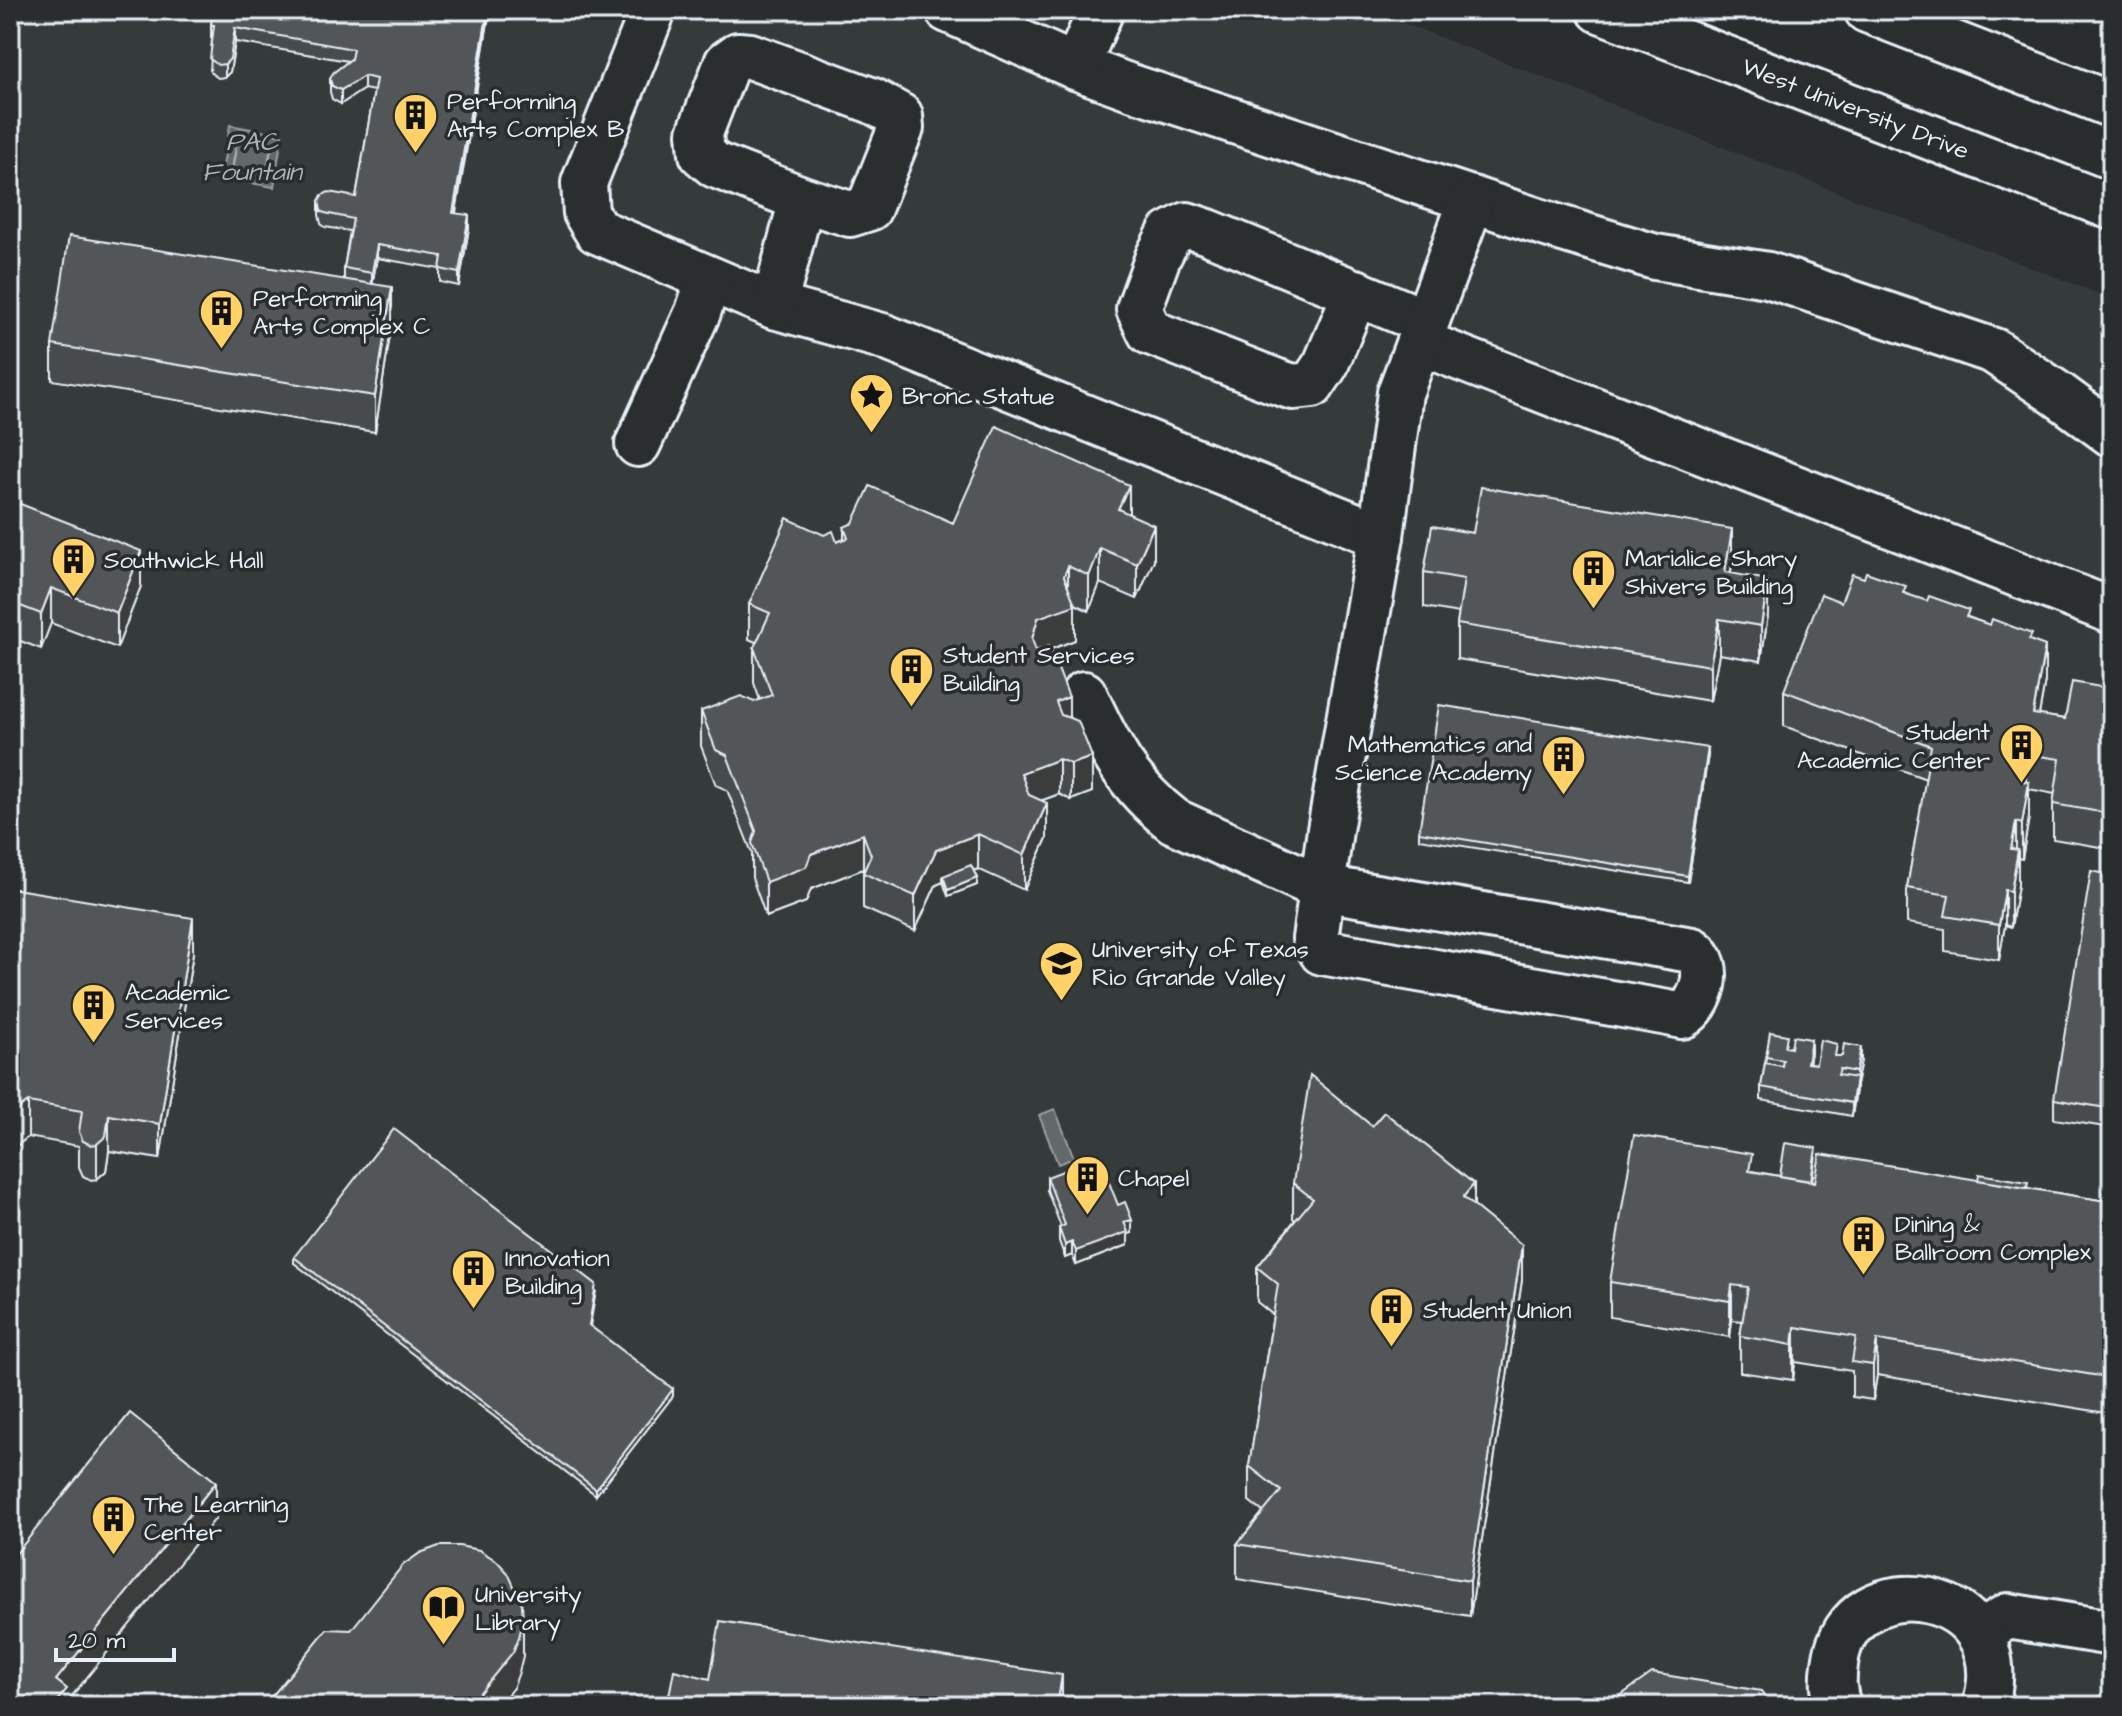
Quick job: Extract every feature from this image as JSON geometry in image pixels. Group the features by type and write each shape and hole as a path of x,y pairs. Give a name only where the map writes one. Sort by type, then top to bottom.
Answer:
{"main road":[{"path":"653,10 584,183 586,213 597,231 774,306 882,336 1381,536"},
{"path":"948,10 1076,67 1472,199 1655,257 1768,275 1994,351 2112,434"},
{"path":"1076,67 1101,10"},
{"name":"West University Drive","path":"1600,10 2112,207"},
{"path":"1867,10 2112,105"},
{"path":"738,55 750,56 873,101 900,116 901,128 869,208 850,214 802,199 715,165 702,154 700,133 705,119 727,63 738,55"},
{"path":"774,306 802,199"},
{"path":"1084,694 1117,762 1131,782 1174,821 1322,888 1692,950 1700,955 1705,967 1697,1003 1691,1011 1682,1016 1322,952 1315,939 1322,888 1330,830 1381,536 1400,393 1472,199"},
{"path":"1356,292 1326,364 1312,385 1293,387 1150,332 1139,309 1170,234 1187,225 1356,292 1423,332 2112,611"},
{"path":"638,444 698,312 709,279"},
{"path":"1838,1706 1832,1689 1837,1648 1851,1624 1870,1608 1896,1598 1935,1600 1960,1612 1979,1633 1990,1658 1992,1686 1985,1706"},
{"path":"1979,1633 2008,1616 2112,1633"}],"shaded area":[{"name":"University of Texas Rio Grande Valley","path":"10,10 1370,10 2112,299 2112,1706 10,1706"}],"water":[{"name":"PAC Fountain","path":"230,125 282,135 274,187 221,178"},
{"path":"1055,1109 1074,1158 1058,1164 1039,1115"}],"building":[{"name":"Performing Arts Complex B","path":"213,10 488,10 453,213 469,215 459,273 440,269 442,256 377,245 372,273 344,268 353,219 321,211 319,201 322,195 329,192 356,197 376,79 364,76 341,90 332,86 330,79 351,59 353,49 235,28 230,59 218,65 210,59"},
{"name":"Performing Arts Complex C","path":"69,236 392,287 375,396 52,345"},
{"name":"Student Services Building","path":"996,426 1129,485 1118,509 1154,525 1137,564 1100,548 1089,576 1068,566 1064,576 1075,605 1038,618 1032,639 1036,651 1049,646 1069,697 1056,702 1061,715 1078,721 1092,757 1071,764 1059,759 1021,773 1029,795 1047,803 1024,855 978,834 936,850 915,896 863,873 871,855 863,834 811,854 806,867 766,882 752,843 756,831 727,755 716,750 701,711 741,696 754,702 772,695 754,648 770,613 749,604 787,518 824,535 833,531 837,542 848,538 844,527 853,523 870,486 953,523"},
{"name":"Marialice Shary Shivers Building","path":"1481,487 1732,529 1725,572 1768,580 1761,626 1719,619 1710,666 1457,624 1464,579 1424,572 1432,526 1473,533"},
{"path":"10,500 141,551 117,613 51,588 41,614 10,602 16,580 10,577"},
{"name":"Student Academic Center","path":"1866,572 1906,586 1903,593 1927,601 1929,596 1969,610 1966,617 1990,625 1992,619 2032,634 2029,640 2045,646 2033,714 2065,719 2072,682 2112,689 2112,814 2053,804 2060,759 2026,754 2022,781 2029,782 2022,824 2016,822 2011,849 2018,850 2011,891 2005,890 1999,925 1945,916 1949,895 1907,888 1931,746 1784,691 1821,594 1841,602 1852,574 1864,578"},
{"name":"Mathematics and Science Academy","path":"1439,705 1708,748 1688,876 1419,832"},
{"path":"971,865 977,878 948,890 943,876"},
{"path":"2091,871 2112,875 2112,1109 2054,1099"},
{"name":"Academic Services","path":"10,888 193,918 160,1124 109,1115 106,1136 91,1145 83,1141 79,1132 82,1111 28,1102 10,1115"},
{"path":"1770,1032 1787,1035 1785,1047 1791,1048 1793,1036 1811,1039 1807,1063 1816,1064 1820,1040 1837,1044 1835,1056 1842,1056 1844,1044 1861,1047 1856,1072 1840,1069 1838,1075 1856,1078 1852,1103 1761,1087 1765,1063 1782,1066 1783,1060 1766,1057"},
{"name":"Student Union","path":"1310,1075 1372,1126 1384,1112 1474,1184 1463,1197 1522,1245 1470,1581 1237,1544 1281,1491 1249,1466 1278,1284 1257,1267 1313,1199 1293,1183"},
{"name":"Innovation Building","path":"394,1129 596,1284 589,1325 673,1389 596,1489 294,1257"},
{"name":"Dining & Ballroom Complex","path":"1634,1135 1752,1154 1749,1171 1815,1182 1820,1154 2112,1202 2112,1378 1877,1340 1873,1365 1852,1362 1856,1337 1795,1327 1793,1345 1740,1336 1748,1287 1732,1285 1730,1301 1610,1282"},
{"path":"1785,1143 1816,1148 1811,1181 1780,1176"},
{"name":"Chapel","path":"1099,1157 1118,1205 1125,1202 1132,1220 1124,1222 1128,1232 1076,1251 1072,1242 1065,1245 1059,1228 1065,1225 1047,1177"},
{"path":"1979,1174 2028,1182 2027,1188 1978,1180"},
{"name":"The Learning Center","path":"130,1413 216,1482 56,1680 67,1689 53,1706 10,1706 10,1561"},
{"name":"University Library","path":"439,1546 479,1550 497,1561 508,1573 522,1604 523,1621 513,1652 469,1706 264,1706 327,1629 351,1630 403,1565 420,1553"},
{"path":"720,1621 1062,1675 1057,1706 667,1706 674,1670 710,1679"},
{"path":"1652,1673 1761,1691 1772,1706 1606,1706"}],"place":[{"name":"Performing Arts Complex B","path":"416,154"},
{"name":"Performing Arts Complex C","path":"222,351"},
{"name":"Bronc Statue","path":"871,435"},
{"name":"Southwick Hall","path":"73,599"},
{"name":"Marialice Shary Shivers Building","path":"1594,611"},
{"name":"Student Services Building","path":"912,708"},
{"name":"Student Academic Center","path":"2021,785"},
{"name":"Mathematics and Science Academy","path":"1563,797"},
{"name":"University of Texas Rio Grande Valley","path":"1061,1002"},
{"name":"Academic Services","path":"94,1045"},
{"name":"Chapel","path":"1087,1217"},
{"name":"Dining & Ballroom Complex","path":"1864,1277"},
{"name":"Innovation Building","path":"474,1311"},
{"name":"Student Union","path":"1392,1349"},
{"name":"The Learning Center","path":"113,1557"},
{"name":"University Library","path":"444,1647"}]}
